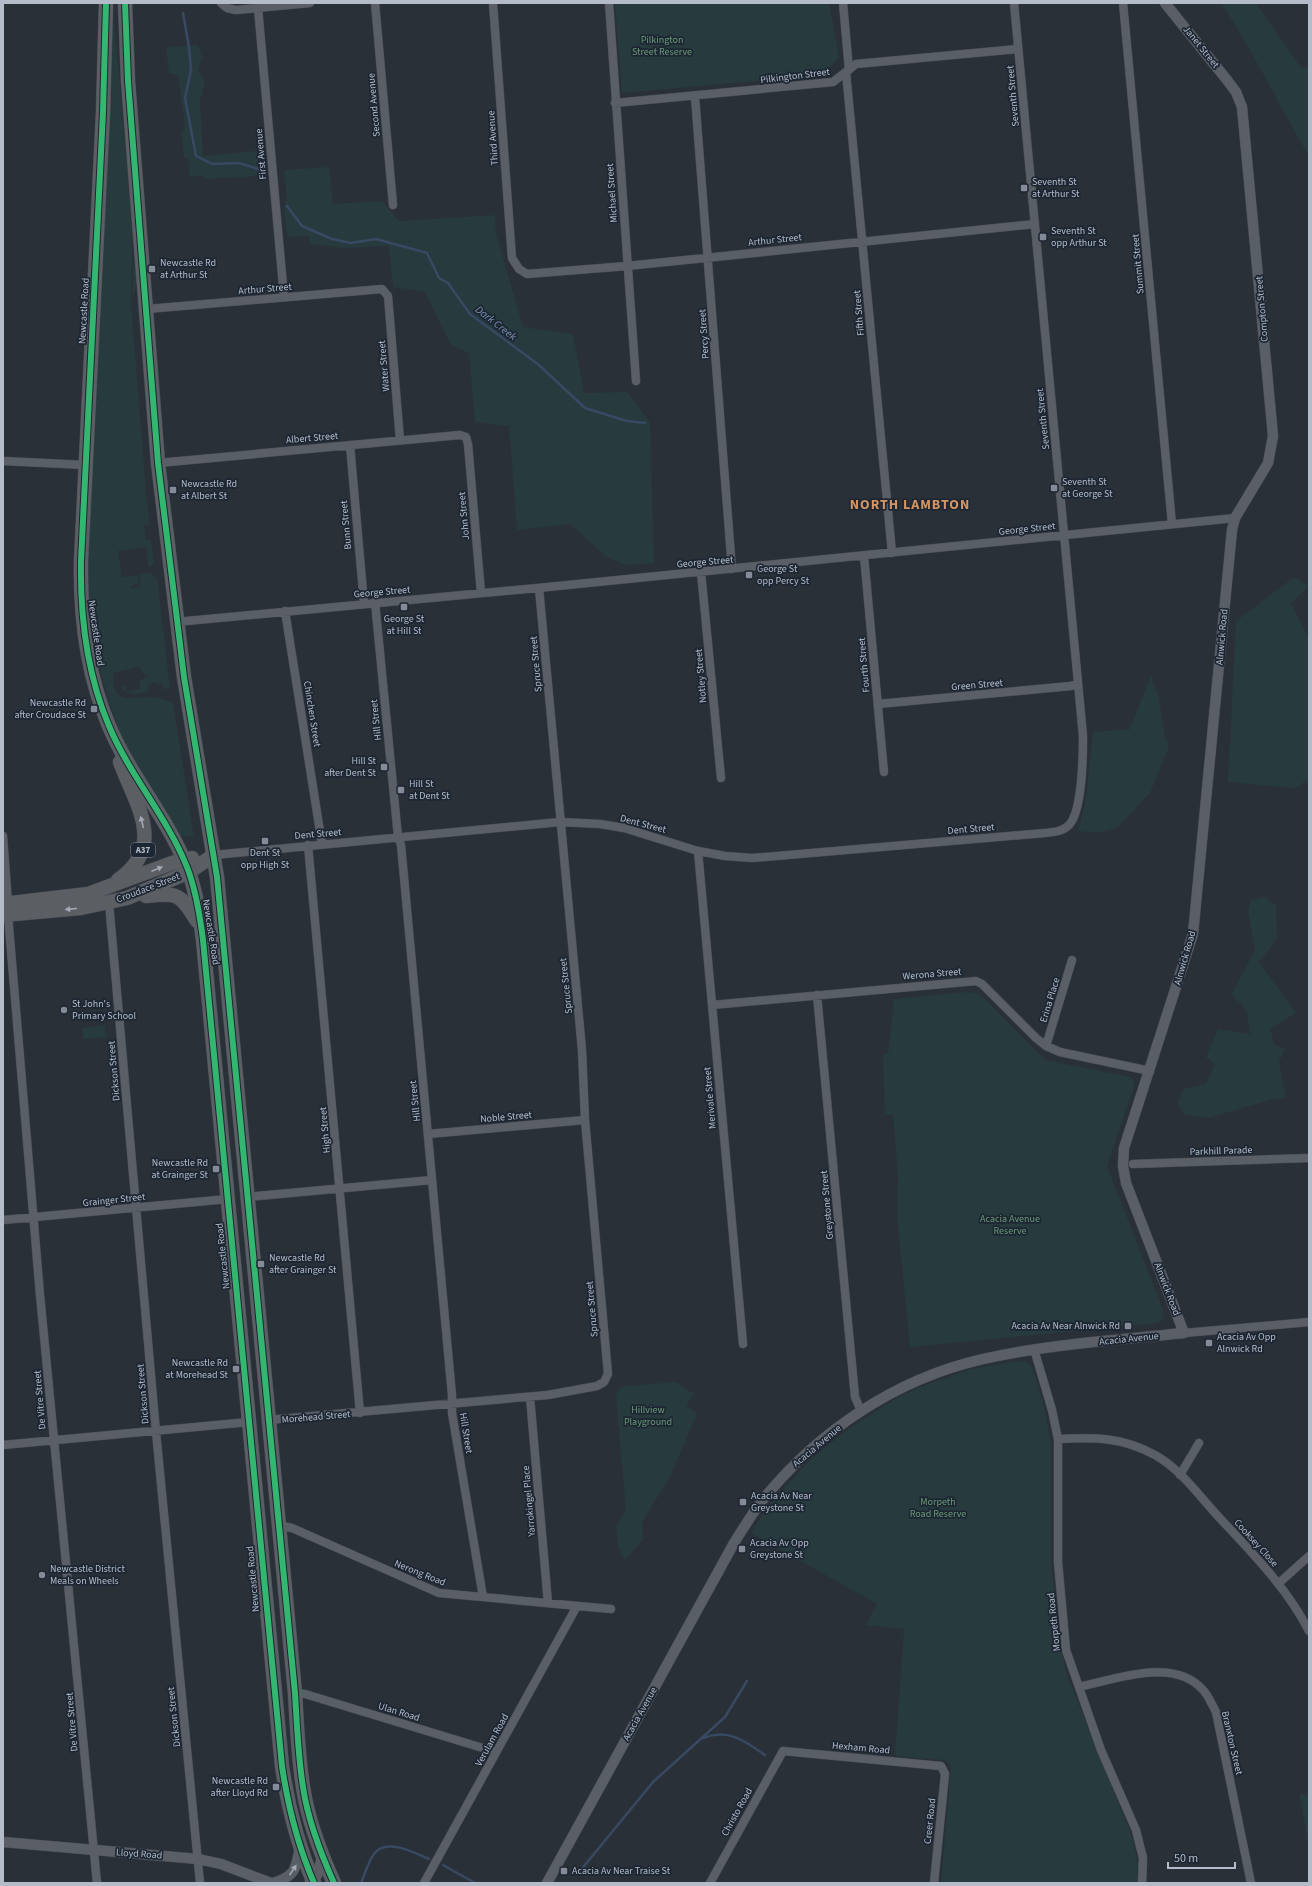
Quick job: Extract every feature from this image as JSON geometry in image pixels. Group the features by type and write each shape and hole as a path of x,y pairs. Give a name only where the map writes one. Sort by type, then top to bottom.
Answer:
{"highway":[{"name":"Newcastle Road","path":"106,3 102,143 85,465 81,575 83,621 94,685 110,728 129,764 171,833 186,866 201,928 250,1422 258,1524 282,1766 287,1799 300,1847 312,1882"},
{"name":"Newcastle Road","path":"125,3 128,81 158,463 176,622 214,855 303,1788 309,1816 322,1856 334,1883"},
{"name":"A37","path":"94,893 116,882 131,870 141,855 145,840 138,807 117,754 110,728"},
{"name":"Croudace Street","path":"6,909 94,893 186,866 214,855"},
{"name":"Croudace Street","path":"6,909 81,908 109,903 127,898 186,866"},
{"path":"127,898 164,894 175,896 184,901 201,928"},
{"name":"Morehead Street","path":"250,1422 268,1420"},
{"path":"258,1524 278,1524"}],"street":[{"path":"221,3 227,8 236,10 310,3"},
{"name":"Second Avenue","path":"375,3 393,205"},
{"name":"Third Avenue","path":"493,3 512,258 519,269"},
{"name":"Michael Street","path":"609,3 636,382"},
{"name":"Fifth Street","path":"843,3 847,71 862,240 892,553"},
{"name":"Seventh Street","path":"1014,3 1083,736 1084,760 1081,788 1073,819 1064,829"},
{"name":"Summit Street","path":"1123,3 1172,524"},
{"name":"Janet Street","path":"1165,3 1236,92"},
{"name":"First Avenue","path":"258,8 284,298"},
{"name":"Pilkington Street","path":"616,103 695,97 833,82 856,64 1018,49"},
{"name":"Compton Street","path":"1235,518 1268,463 1273,436 1245,124 1242,107 1236,92"},
{"name":"Percy Street","path":"695,97 732,569"},
{"name":"Arthur Street","path":"519,269 528,274 628,266 862,240 1034,224"},
{"name":"Arthur Street","path":"147,309 378,289 385,290"},
{"name":"Water Street","path":"385,290 388,296 400,440"},
{"name":"Albert Street","path":"158,463 400,440 460,435 466,437"},
{"name":"John Street","path":"466,437 468,444 481,593"},
{"name":"Bunn Street","path":"350,445 364,603"},
{"path":"3,461 85,465"},
{"name":"George Street","path":"176,622 285,610 539,588 1235,518"},
{"name":"Alnwick Road","path":"1184,1333 1126,1183 1123,1166 1124,1148 1193,934 1232,530 1235,518"},
{"name":"Fourth Street","path":"864,556 884,772"},
{"name":"Notley Street","path":"701,572 721,778"},
{"name":"Spruce Street","path":"539,588 582,1050 585,1120 608,1374 604,1382"},
{"name":"Hill Street","path":"375,602 398,837 401,845 452,1413 483,1597"},
{"name":"Chinchen Street","path":"285,610 322,844"},
{"name":"Green Street","path":"878,704 1071,686 1078,683"},
{"name":"Dent Street","path":"214,855 560,822 600,824 624,828 698,851 732,857 781,856 1045,833 1064,829"},
{"name":"De Vitre Street","path":"3,836 6,909 54,1440 97,1883"},
{"name":"High Street","path":"308,845 360,1413"},
{"name":"Merivale Street","path":"698,851 743,1344"},
{"name":"Dickson Street","path":"109,903 156,1432 200,1883"},
{"name":"Erina Place","path":"1046,1046 1072,960"},
{"name":"Werona Street","path":"712,1005 976,981 982,984 1046,1046 1060,1052 1150,1071"},
{"name":"Greystone Street","path":"817,995 855,1396 861,1411"},
{"name":"Noble Street","path":"428,1134 585,1120"},
{"name":"Parkhill Parade","path":"1133,1164 1309,1158"},
{"path":"247,1197 432,1180"},
{"name":"Grainger Street","path":"3,1220 228,1199"},
{"name":"Acacia Avenue","path":"547,1883 734,1543 760,1503 810,1450 861,1411 902,1388 941,1372 982,1359 1034,1349 1184,1333 1309,1322"},
{"name":"Morpeth Road","path":"1034,1349 1052,1410 1058,1439 1058,1562 1066,1650 1101,1750 1136,1830 1143,1858 1142,1883"},
{"name":"Morehead Street","path":"268,1420 530,1397 597,1386 604,1382"},
{"name":"Yarrokingel Place","path":"530,1397 548,1603"},
{"name":"Morehead Street","path":"3,1446 250,1422"},
{"name":"Cooksey Close","path":"1058,1439 1098,1437 1128,1443 1156,1456 1180,1475 1279,1583 1309,1631"},
{"path":"1180,1475 1198,1443"},
{"name":"Nerong Road","path":"278,1524 292,1528 439,1593 611,1609"},
{"path":"1279,1583 1309,1556"},
{"name":"Verulam Road","path":"424,1883 577,1606"},
{"name":"Branxton Street","path":"1079,1687 1131,1675 1163,1671 1186,1676 1204,1691 1216,1712 1252,1883"},
{"name":"Ulan Road","path":"295,1693 305,1694 496,1752"},
{"name":"Hexham Road","path":"783,1751 938,1765"},
{"name":"Christo Road","path":"710,1883 783,1751"},
{"name":"Creer Road","path":"934,1883 945,1774 943,1768 938,1765"},
{"name":"Lloyd Road","path":"3,1842 198,1859 221,1864 272,1883 286,1878 295,1870 300,1847"},
{"path":"312,1882 317,1874 322,1856"}],"green space":[{"name":"Pilkington Street Reserve","path":"615,3 829,3 839,57 823,75 622,93"},
{"path":"1221,3 1256,3 1302,69 1309,67 1309,157 1241,34"},
{"path":"111,9 113,9 133,229 131,303 146,491 144,491 146,493 150,526 144,524 146,540 151,540 154,564 148,567 146,547 118,551 122,577 138,575 139,583 131,586 132,589 140,586 140,574 151,573 157,578 170,687 164,690 162,684 156,684 155,682 148,684 149,691 138,694 127,692 121,687 126,686 126,691 140,689 140,680 150,676 145,675 139,667 113,673 114,684 119,695 124,697 154,697 173,703 194,837 181,836 139,770 120,733 110,705 93,645 88,601 88,558 109,122"},
{"path":"198,45 202,57 198,70 205,82 200,101 203,156 257,151 260,176 205,179 203,176 190,177 188,158 184,158 181,132 185,126 178,75 169,73 166,47"},
{"path":"329,167 333,204 382,201 399,221 495,215 496,233 523,327 573,334 584,393 627,392 650,422 654,563 625,565 605,556 571,524 517,530 509,426 475,422 469,353 451,345 425,292 393,287 389,246 347,248 310,244 309,236 288,237 283,208 287,199 284,170"},
{"path":"134,244 138,280 132,298"},
{"path":"1294,577 1308,586 1291,603 1309,639 1309,779 1295,788 1228,782 1236,621"},
{"path":"1151,675 1159,698 1165,737 1169,747 1150,793 1118,827 1097,833 1078,831 1086,800 1093,732 1130,729"},
{"path":"1265,897 1276,905 1277,939 1259,962 1296,1013 1270,1029 1275,1045 1285,1049 1279,1062 1286,1098 1270,1100 1208,1118 1183,1114 1178,1103 1183,1089 1206,1084 1215,1064 1206,1057 1218,1029 1250,1034 1247,1011 1232,994 1255,950 1248,912 1250,901"},
{"name":"Acacia Avenue Reserve","path":"967,992 977,993 983,997 1045,1060 1131,1077 1135,1084 1107,1166 1163,1310 1164,1317 1158,1323 910,1347 897,1217 898,1176 893,1114 885,1115 883,1054 888,1054 894,999"},
{"path":"105,1025 106,1037 83,1039 82,1028"},
{"name":"Morpeth Road Reserve","path":"1019,1361 1027,1362 1033,1369 1044,1407 1051,1444 1051,1561 1060,1645 1067,1675 1133,1839 1138,1865 1137,1883 941,1883 951,1767 949,1762 944,1760 895,1756 904,1629 866,1625 877,1604 751,1533 767,1507 810,1460 851,1427 895,1399 922,1386 972,1369"},
{"name":"Hillview Playground","path":"676,1382 694,1394 686,1406 697,1413 671,1475 642,1522 643,1540 625,1560 618,1547 616,1526 626,1511 616,1397 618,1390 626,1386"},
{"path":"1299,1793 1309,1796 1309,1845"}],"waterway":[{"name":"Dark Creek","path":"183,13 189,47 191,70 185,98 196,156 212,164 239,163 265,171"},
{"name":"Dark Creek","path":"287,206 302,226 332,239 351,243 376,239 427,253 439,278 448,283 470,314 539,365 585,408 627,421 645,423"},
{"path":"580,1871 653,1782 725,1717 747,1681"},
{"path":"703,1738 720,1734 728,1735 743,1741 765,1755"},
{"path":"361,1883 368,1864 379,1849 386,1847 401,1848 429,1859"},
{"path":"443,1865 475,1883"}],"cycle path":[{"path":"106,3 103,112 81,561 82,603 86,645 95,686 109,726 127,762 179,849 190,876 199,912 203,940 282,1766 294,1826 314,1883"},
{"path":"125,3 128,81 158,463 184,677 217,877 295,1693 300,1764 305,1800 311,1824 319,1848 334,1883"}],"place":[{"name":"Seventh St at Arthur St","path":"1024,188"},
{"name":"Seventh St opp Arthur St","path":"1043,237"},
{"name":"Newcastle Rd at Arthur St","path":"152,269"},
{"name":"Seventh St at George St","path":"1054,488"},
{"name":"Newcastle Rd at Albert St","path":"173,490"},
{"name":"George St opp Percy St","path":"749,575"},
{"name":"George St at Hill St","path":"404,607"},
{"name":"Newcastle Rd after Croudace St","path":"94,709"},
{"name":"Hill St after Dent St","path":"384,767"},
{"name":"Hill St at Dent St","path":"401,790"},
{"name":"Dent St opp High St","path":"265,841"},
{"name":"St John's Primary School","path":"64,1010"},
{"name":"Newcastle Rd at Grainger St","path":"216,1169"},
{"name":"Newcastle Rd after Grainger St","path":"261,1264"},
{"name":"Acacia Av Near Alnwick Rd","path":"1128,1326"},
{"name":"Acacia Av Opp Alnwick Rd","path":"1209,1343"},
{"name":"Newcastle Rd at Morehead St","path":"236,1369"},
{"name":"Acacia Av Near Greystone St","path":"743,1502"},
{"name":"Acacia Av Opp Greystone St","path":"742,1549"},
{"name":"Newcastle District Meals on Wheels","path":"42,1575"},
{"name":"Newcastle Rd after Lloyd Rd","path":"276,1787"},
{"name":"Acacia Av Near Traise St","path":"564,1871"}],"district":[{"name":"NORTH LAMBTON","path":"910,505"}]}
